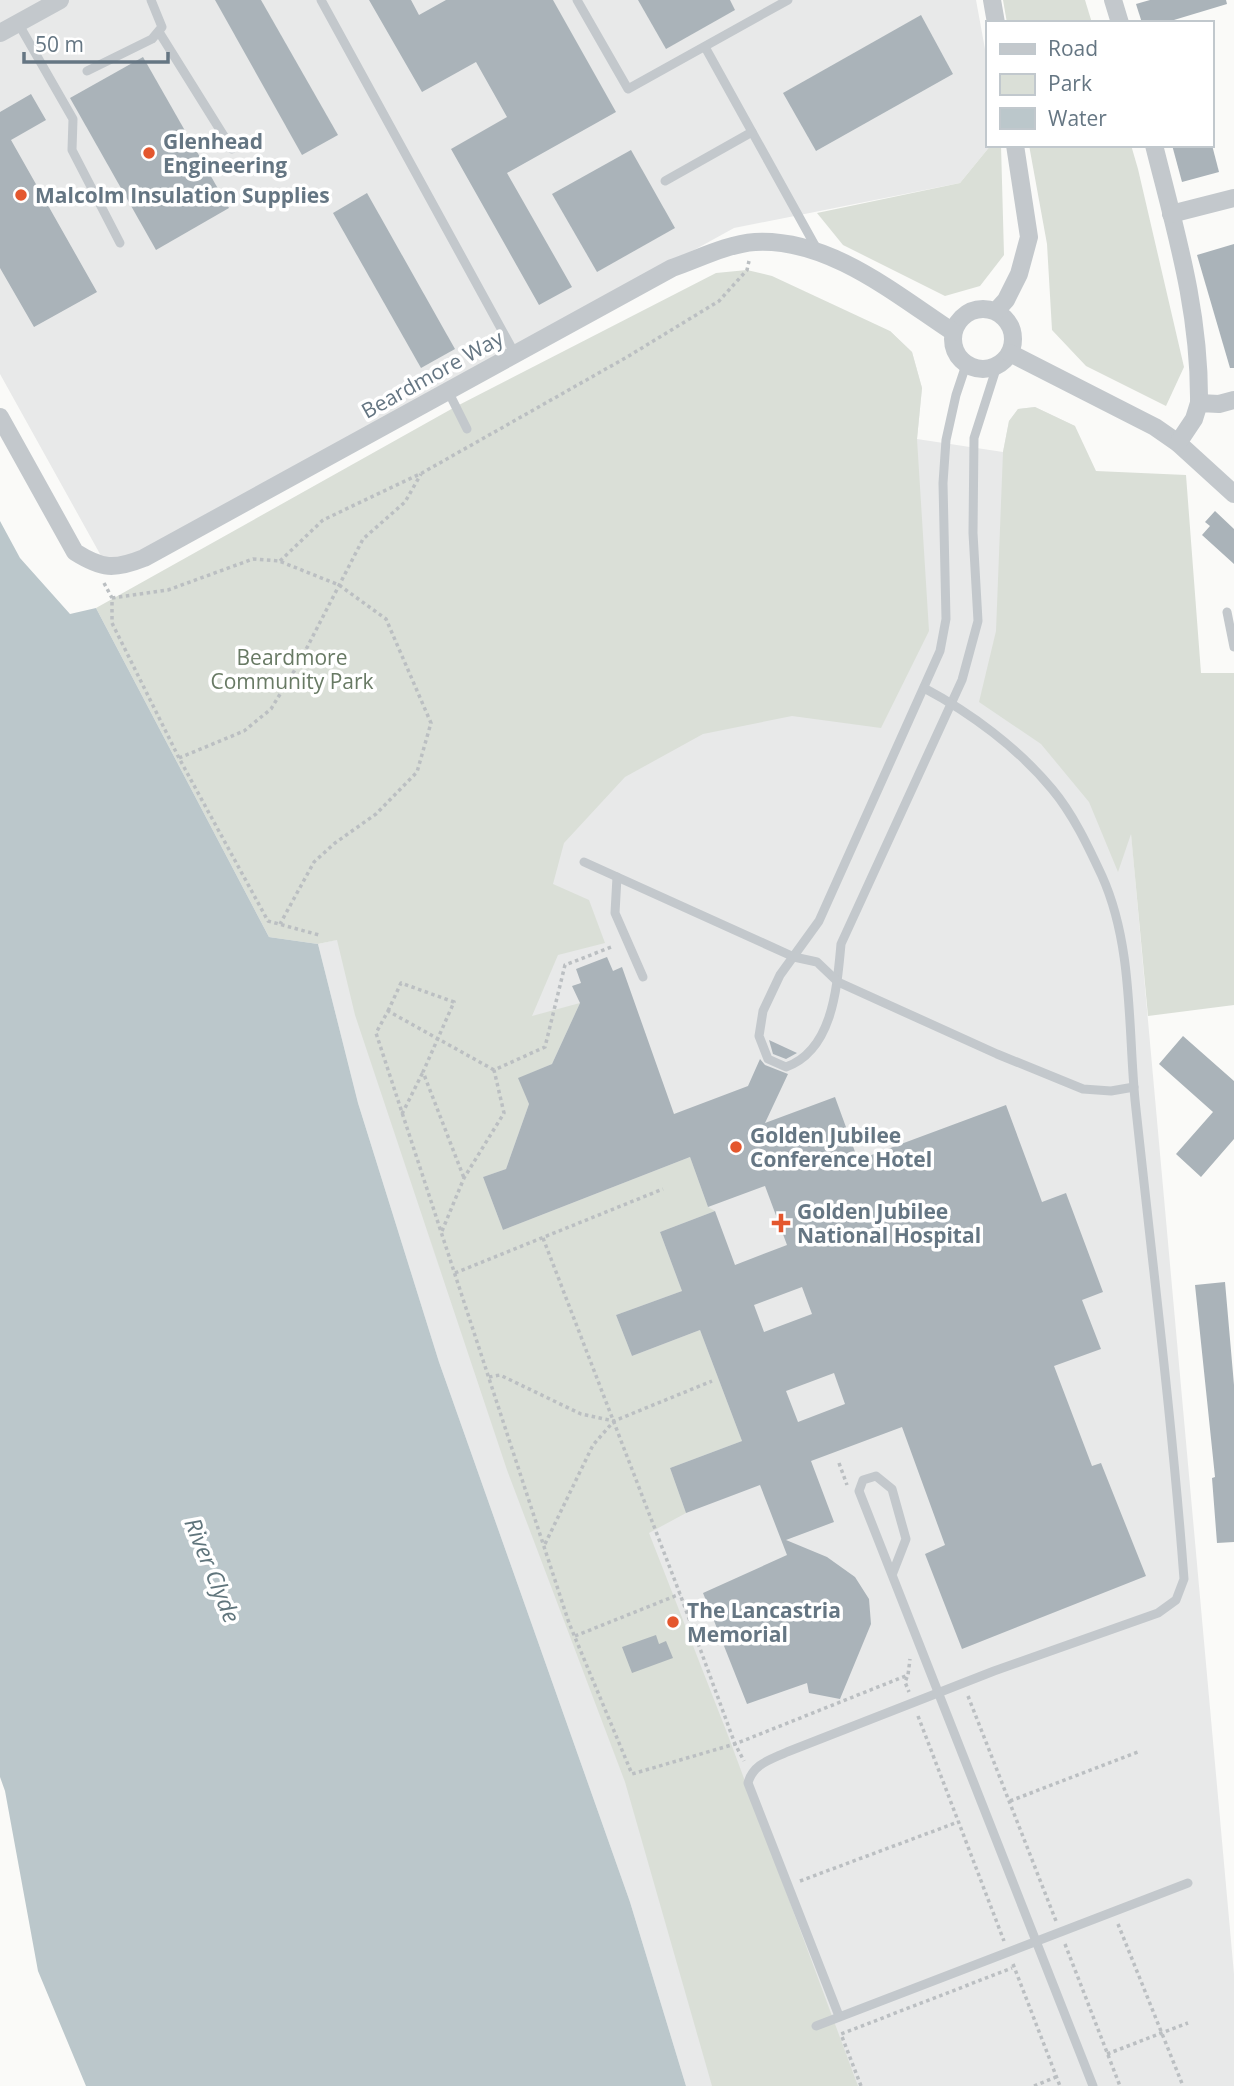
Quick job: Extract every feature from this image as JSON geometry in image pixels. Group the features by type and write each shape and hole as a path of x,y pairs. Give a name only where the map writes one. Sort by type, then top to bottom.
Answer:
{"street":[{"path":"0,33 60,0"},
{"path":"992,0 996,21"},
{"path":"1113,0 1119,21"},
{"path":"996,311 1006,300 1018,274 1029,237 1015,147"},
{"path":"1154,147 1188,280 1197,337 1199,403 1194,419 1178,443"},
{"path":"1171,214 1234,198"},
{"name":"Beardmore Way","path":"95,565 125,566 144,558 672,268 720,251 754,242 796,245 833,258 872,279 953,332"},
{"path":"969,311 996,311 1004,317 1013,334 1010,353 996,366 986,370 966,365 954,351 953,332 956,324 969,311"},
{"path":"1010,353 1146,422 1178,443 1234,494"},
{"path":"1199,403 1219,404 1234,400"},
{"path":"0,417 75,552 95,565"}],"lane":[{"path":"87,71 152,39 159,32 162,27 151,0"},
{"path":"321,0 515,354"},
{"path":"577,0 628,89 788,0"},
{"path":"18,23 74,119 72,150 120,243"},
{"path":"159,32 232,149"},
{"path":"705,47 819,253"},
{"path":"665,181 752,132"},
{"path":"966,365 956,396 944,461 946,619 940,651 819,921 780,975 763,1011 759,1036 768,1059 786,1068 800,1062 813,1049 831,1014 838,982 841,944 962,680 978,621 973,533 975,438 996,366"},
{"path":"448,391 467,429"},
{"path":"1227,612 1234,647"},
{"path":"839,2016 748,1783 757,1766 940,1691 1158,1613 1176,1600 1184,1579 1120,943 1103,879 1081,833 1053,791 1024,758 952,703 924,688"},
{"path":"584,862 794,957 817,962 838,982 984,1049 1083,1088 1111,1091 1134,1087"},
{"path":"617,877 615,913 643,977"},
{"path":"892,1575 906,1539 892,1489 876,1476 863,1480 859,1491 892,1575 940,1691 1093,2086"},
{"path":"816,2026 1188,1883"}],"path":[{"path":"279,561 323,520 422,473 627,357 719,301 747,270 754,242"},
{"path":"179,758 244,730 271,709 299,663 363,539 405,502 422,473"},
{"path":"112,598 168,590 253,559 279,561 339,585 386,619 431,723 417,772 376,814 335,843 314,862 279,924"},
{"path":"95,565 112,598 112,623 179,758 268,921 319,934"},
{"path":"494,1070 545,1047 565,965 627,941"},
{"path":"402,1114 454,1002 401,982 376,1033 402,1114 441,1233 575,1637 632,1774 735,1744 908,1675"},
{"path":"388,1011 494,1070 504,1113 464,1178 441,1233"},
{"path":"423,1072 464,1178"},
{"path":"455,1273 663,1189"},
{"path":"542,1238 735,1744 751,1774"},
{"path":"489,1377 500,1375 581,1414 614,1421"},
{"path":"544,1545 593,1445 614,1421 712,1381"},
{"path":"839,1463 848,1488"},
{"path":"575,1637 680,1594"},
{"path":"910,1654 905,1682 1060,2086"},
{"path":"963,1684 1119,2086"},
{"path":"1010,1801 1138,1752"},
{"path":"789,1885 958,1822"},
{"path":"1118,1924 1183,2086"},
{"path":"861,2086 841,2034 1014,1967"},
{"path":"1107,2054 1188,2023"},
{"path":"1034,2086 1056,2077"}],"shaded area":[{"path":"0,0 976,0 986,55 986,147 989,147 960,183 734,228 110,572 0,374"},
{"name":"Golden Jubilee National Hospital","path":"890,331 912,352 922,388 917,439 1003,452 1009,421 1018,409 1035,407 1075,426 1131,832 1234,1974 1234,2086 686,2086 630,1902 439,1362 358,1103 318,944 358,935"}],"green space":[{"path":"1003,0 1085,0 1091,21 1007,21"},
{"path":"989,147 1001,147 1004,255 980,286 945,296 843,245 817,213 960,183"},
{"path":"1029,147 1132,147 1184,367 1166,406 1086,366 1052,330 1047,244"},
{"name":"Beardmore Community Park","path":"747,270 772,276 890,331 912,352 922,388 917,439 929,631 881,728 792,716 703,734 625,777 564,843 553,884 589,900 605,943 558,955 532,1016 580,1003 552,1064 519,1078 529,1104 506,1169 483,1177 503,1230 690,1157 708,1207 715,1211 660,1232 682,1291 616,1315 632,1356 700,1330 742,1441 670,1468 686,1513 649,1533 729,1738 858,2086 712,2086 625,1782 507,1470 355,1015 337,940 318,944 269,937 96,608 455,407 716,273"},
{"path":"1035,407 1075,426 1096,471 1186,475 1201,673 1234,673 1234,1005 1148,1016 1131,834 1118,872 1089,802 1041,744 979,702 996,631 1003,452 1009,421 1018,409"}],"water":[{"name":"River Clyde","path":"0,521 20,558 70,614 96,608 269,937 318,944 358,1103 439,1362 630,1902 686,2086 86,2086 38,1971 5,1791 0,1777"}],"building":[{"path":"215,0 261,0 338,135 302,155"},
{"path":"369,0 411,0 419,15 446,0 553,0 616,112 507,173 572,287 539,305 451,149 507,117 476,62 422,92"},
{"path":"638,0 730,0 735,10 666,49"},
{"path":"1150,0 1226,0 1227,4 1171,21 1141,21 1136,4"},
{"path":"921,15 953,74 816,151 783,93"},
{"name":"Glenhead Engineering","path":"143,57 229,208 156,250 70,98"},
{"name":"Malcolm Insulation Supplies","path":"31,94 46,120 11,140 97,292 34,327 0,268 0,112"},
{"path":"1173,147 1213,147 1219,172 1182,182"},
{"path":"631,150 675,228 597,272 552,194"},
{"path":"367,193 455,349 421,368 333,213"},
{"path":"1234,244 1234,368 1230,368 1197,255"},
{"path":"1215,511 1234,529 1234,564 1202,535 1210,526 1205,522"},
{"path":"607,957 613,971 622,967 674,1114 748,1086 760,1059 765,1065 788,1074 765,1123 835,1097 858,1160 1006,1105 1042,1202 1066,1193 1103,1292 1082,1300 1101,1349 1054,1366 1092,1466 1101,1463 1146,1576 962,1649 925,1554 945,1545 902,1427 811,1461 834,1522 786,1540 827,1557 855,1577 869,1599 871,1624 840,1699 809,1693 807,1683 747,1704 703,1593 787,1555 760,1485 686,1513 670,1468 742,1441 700,1330 632,1356 616,1315 682,1291 660,1232 715,1211 735,1265 787,1245 765,1186 708,1207 690,1157 503,1230 483,1177 506,1169 529,1104 518,1078 552,1064 580,1003 572,986 581,983 576,969","holes":["802,1287 812,1314 764,1332 754,1305","834,1373 845,1404 798,1422 786,1391"]},
{"path":"1183,1036 1234,1081 1234,1139 1201,1177 1176,1154 1213,1112 1159,1064"},
{"path":"769,1040 797,1053 786,1059 773,1054"},
{"path":"1225,1282 1234,1385 1234,1542 1217,1543 1212,1478 1215,1477 1195,1285"},
{"path":"656,1635 659,1644 666,1641 673,1658 632,1673 622,1647"}],"place":[{"name":"Glenhead Engineering","path":"149,153"},
{"name":"Malcolm Insulation Supplies","path":"21,195"},
{"name":"Golden Jubilee Conference Hotel","path":"736,1147"},
{"name":"Golden Jubilee National Hospital","path":"781,1223"},
{"name":"The Lancastria Memorial","path":"673,1622"}]}
